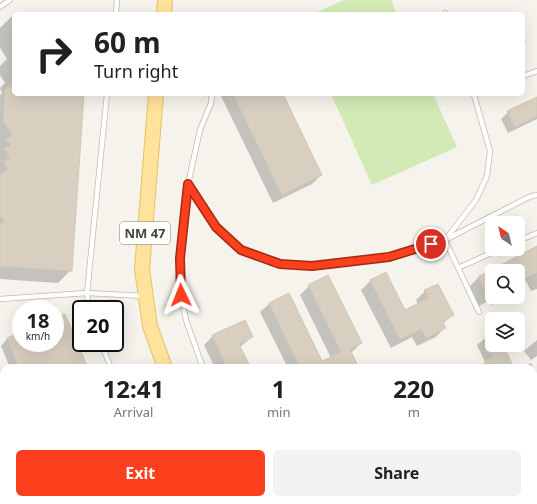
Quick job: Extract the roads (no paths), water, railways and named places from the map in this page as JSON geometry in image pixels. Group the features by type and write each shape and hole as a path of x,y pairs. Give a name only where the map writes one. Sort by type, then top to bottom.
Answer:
{"main road":[{"path":"164,12 165,0"},
{"name":"NM 47","path":"156,96 142,269 150,326 164,364"}],"lane":[{"path":"0,7 10,0"},
{"path":"116,12 117,0"},
{"path":"525,75 537,71"},
{"path":"88,300 87,293 107,96"},
{"path":"202,364 186,320 181,295 180,258 188,184 200,130 211,102 211,96"},
{"path":"445,240 476,200 487,176 490,150 476,96"},
{"path":"188,184 216,227 241,250 280,264 312,266 389,257 445,240 530,197 537,195"},
{"path":"525,238 537,233"},
{"path":"445,240 479,312"},
{"path":"458,268 485,256"},
{"path":"0,299 87,293 146,296"},
{"path":"105,352 109,364"}]}
